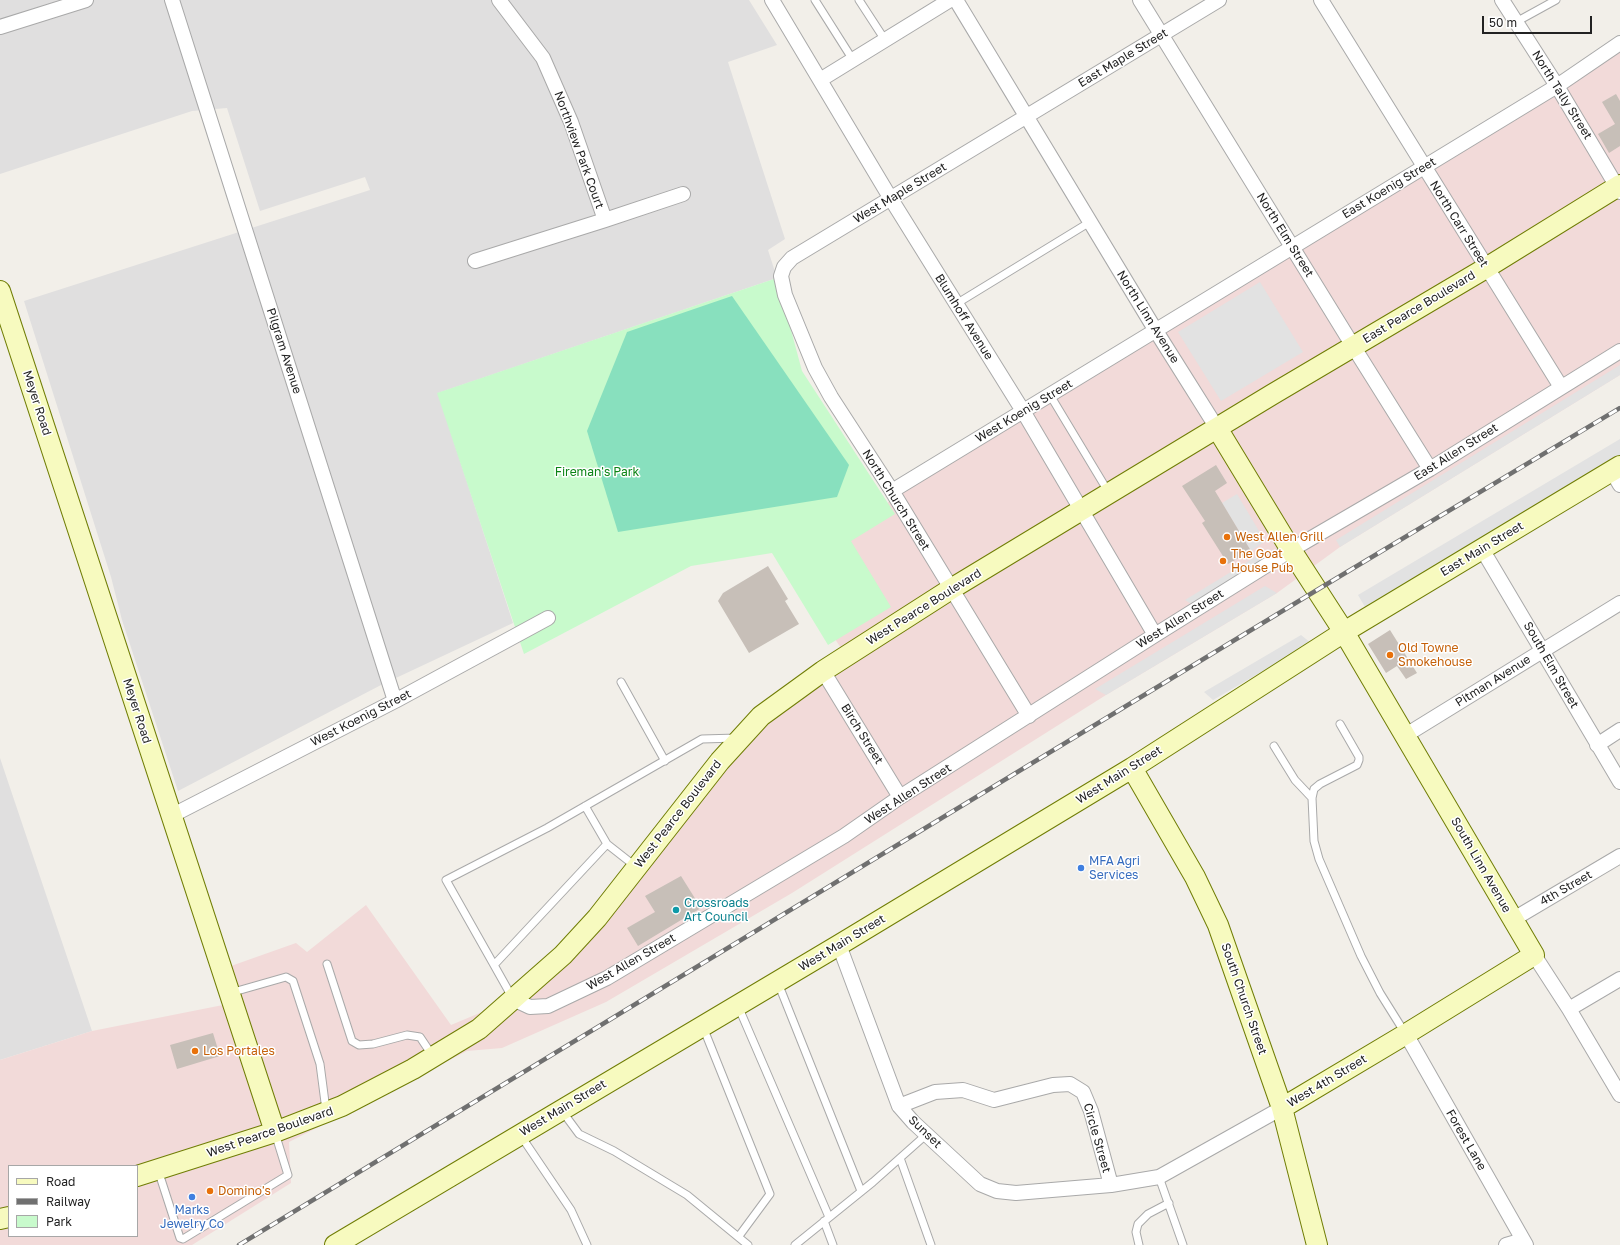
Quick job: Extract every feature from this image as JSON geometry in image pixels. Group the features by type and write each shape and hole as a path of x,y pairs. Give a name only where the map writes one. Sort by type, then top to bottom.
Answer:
{"street":[{"path":"0,27 86,0"},
{"name":"Pilgram Avenue","path":"172,0 395,701"},
{"name":"Northview Park Court","path":"499,0 543,58 571,122 605,220"},
{"name":"Blumhoff Avenue","path":"772,0 891,199 1023,411 1155,635"},
{"path":"820,80 950,0"},
{"name":"North Linn Avenue","path":"956,0 1291,550 1344,632"},
{"name":"North Elm Street","path":"1140,0 1430,469"},
{"name":"East Maple Street","path":"1027,117 1219,0"},
{"name":"North Carr Street","path":"1321,0 1423,167 1561,387"},
{"name":"North Tally Street","path":"1502,0 1557,86 1619,188"},
{"name":"East Koenig Street","path":"1156,330 1557,86 1620,43"},
{"name":"West Maple Street","path":"780,276 784,267 792,258 1027,117"},
{"name":"East Pearce Boulevard","path":"1217,428 1619,188"},
{"name":"Northview Park Court","path":"475,260 683,194"},
{"name":"North Church Street","path":"780,276 815,368 831,397 892,491 1029,716"},
{"name":"Meyer Road","path":"0,290 275,1132"},
{"name":"West Koenig Street","path":"892,491 1156,330"},
{"name":"East Allen Street","path":"1291,550 1430,469 1620,351"},
{"name":"West Pearce Boulevard","path":"138,1176 275,1132 342,1106 407,1073 479,1029 563,955 597,918 720,761 761,716 823,671 951,589 1217,428"},
{"name":"East Main Street","path":"1344,632 1482,549 1617,474"},
{"name":"South Elm Street","path":"1482,549 1620,782"},
{"name":"West Allen Street","path":"513,1000 530,1007 548,1006 606,978 844,836 900,797 1291,550"},
{"name":"Pitman Avenue","path":"1406,735 1620,603"},
{"name":"West Koenig Street","path":"171,816 395,701 548,618"},
{"name":"South Linn Avenue","path":"1344,632 1406,735 1512,920 1569,1009 1620,1095"},
{"name":"West Main Street","path":"335,1245 1132,768 1344,632"},
{"name":"Birch Street","path":"823,671 900,797"},
{"path":"1597,745 1620,730"},
{"name":"South Church Street","path":"1132,768 1195,877 1218,925 1282,1108 1317,1245"},
{"name":"4th Street","path":"1512,920 1620,856"},
{"name":"Sunset","path":"838,945 899,1106 913,1122 980,1184 997,1191 1016,1193 1111,1185"},
{"name":"West 4th Street","path":"1111,1185 1158,1177 1282,1108 1534,955"},
{"path":"1569,1009 1620,979"},
{"name":"Forest Lane","path":"1406,1034 1524,1243"},
{"name":"Circle Street","path":"899,1106 935,1092 963,1090 994,1100 1054,1085 1070,1084 1082,1092 1091,1111 1111,1185"},
{"path":"1506,1245 1524,1243"}],"lane":[{"path":"815,0 852,60"},
{"path":"859,0 885,40"},
{"path":"1516,22 1556,0"},
{"path":"956,304 1090,222"},
{"path":"1050,395 1110,494"},
{"path":"621,682 664,761"},
{"path":"1340,724 1359,757 1359,760 1357,765 1320,784 1314,789 1312,798 1314,841 1319,859 1364,962 1380,993 1406,1034"},
{"path":"513,1000 446,880 547,828 702,740 741,738"},
{"path":"1274,746 1295,780 1312,798"},
{"path":"585,806 607,844 636,868"},
{"path":"494,965 607,844"},
{"path":"327,964 352,1041 359,1045 373,1044 407,1035 420,1038 433,1057"},
{"path":"229,994 286,977 293,981 320,1064 327,1112"},
{"path":"777,981 861,1191"},
{"path":"737,1004 826,1219 833,1245"},
{"path":"702,1025 770,1194 739,1236"},
{"path":"561,1110 579,1134 614,1151 687,1195 739,1236 748,1245"},
{"path":"158,1169 180,1238 183,1239 288,1175 275,1132"},
{"path":"519,1134 571,1210 587,1245"},
{"path":"795,1245 927,1134"},
{"path":"900,1158 932,1245"},
{"path":"1158,1177 1183,1245"},
{"path":"1139,1245 1136,1232 1138,1224 1148,1214 1168,1203"}],"shaded area":[{"path":"0,0 749,0 777,45 728,62 785,239 768,250 777,278 438,393 513,623 381,685 178,791 122,620 111,577 24,301 370,190 365,177 260,211 227,108 192,111 0,174"},
{"path":"1620,45 1620,375 1340,547 1277,593 1106,695 792,893 606,1002 502,1048 467,1051 289,1142 291,1183 192,1245 0,1245 0,1060 92,1031 223,1005 214,972 296,943 307,952 366,905 451,1025 513,999 597,918 720,761 846,656 790,569 896,497 1156,331"},
{"path":"1260,282 1303,352 1221,401 1178,332"},
{"path":"1620,365 1620,375 1340,547 1336,540"},
{"path":"1620,439 1620,455 1365,607 1358,595"},
{"path":"1237,494 1265,541 1251,551 1222,503"},
{"path":"1257,556 1269,562 1196,607 1185,600"},
{"path":"1265,586 1277,593 1106,695 1095,689"},
{"path":"1301,635 1311,643 1213,700 1204,692"},
{"path":"0,758 92,1031 0,1060"}],"green space":[{"name":"Fireman's Park","path":"777,278 802,371 895,514 851,541 891,607 828,645 772,553 691,566 524,654 437,393"},
{"path":"732,296 849,465 837,497 618,532 587,431 627,332"}],"building":[{"path":"1616,94 1620,101 1620,146 1609,153 1598,134 1615,124 1602,102"},
{"path":"1216,465 1227,483 1215,491 1251,551 1228,564 1202,523 1205,521 1182,486"},
{"path":"768,566 788,599 785,601 799,624 749,653 718,601 723,593"},
{"name":"Old Towne Smokehouse","path":"1390,630 1417,673 1406,679 1397,666 1386,673 1368,644"},
{"name":"Crossroads Art Council","path":"681,876 701,908 638,946 627,928 655,912 645,896"},
{"name":"Los Portales","path":"213,1033 220,1056 177,1069 170,1045"}],"railway":[{"path":"239,1245 1317,590 1620,408"}],"place":[{"name":"West Allen Grill","path":"1227,537"},
{"name":"The Goat House Pub","path":"1223,561"},
{"name":"Old Towne Smokehouse","path":"1390,655"},
{"name":"MFA Agri Services","path":"1081,868"},
{"name":"Crossroads Art Council","path":"676,910"},
{"name":"Los Portales","path":"195,1051"},
{"name":"Domino's","path":"210,1191"},
{"name":"Marks Jewelry Co","path":"192,1197"}]}
